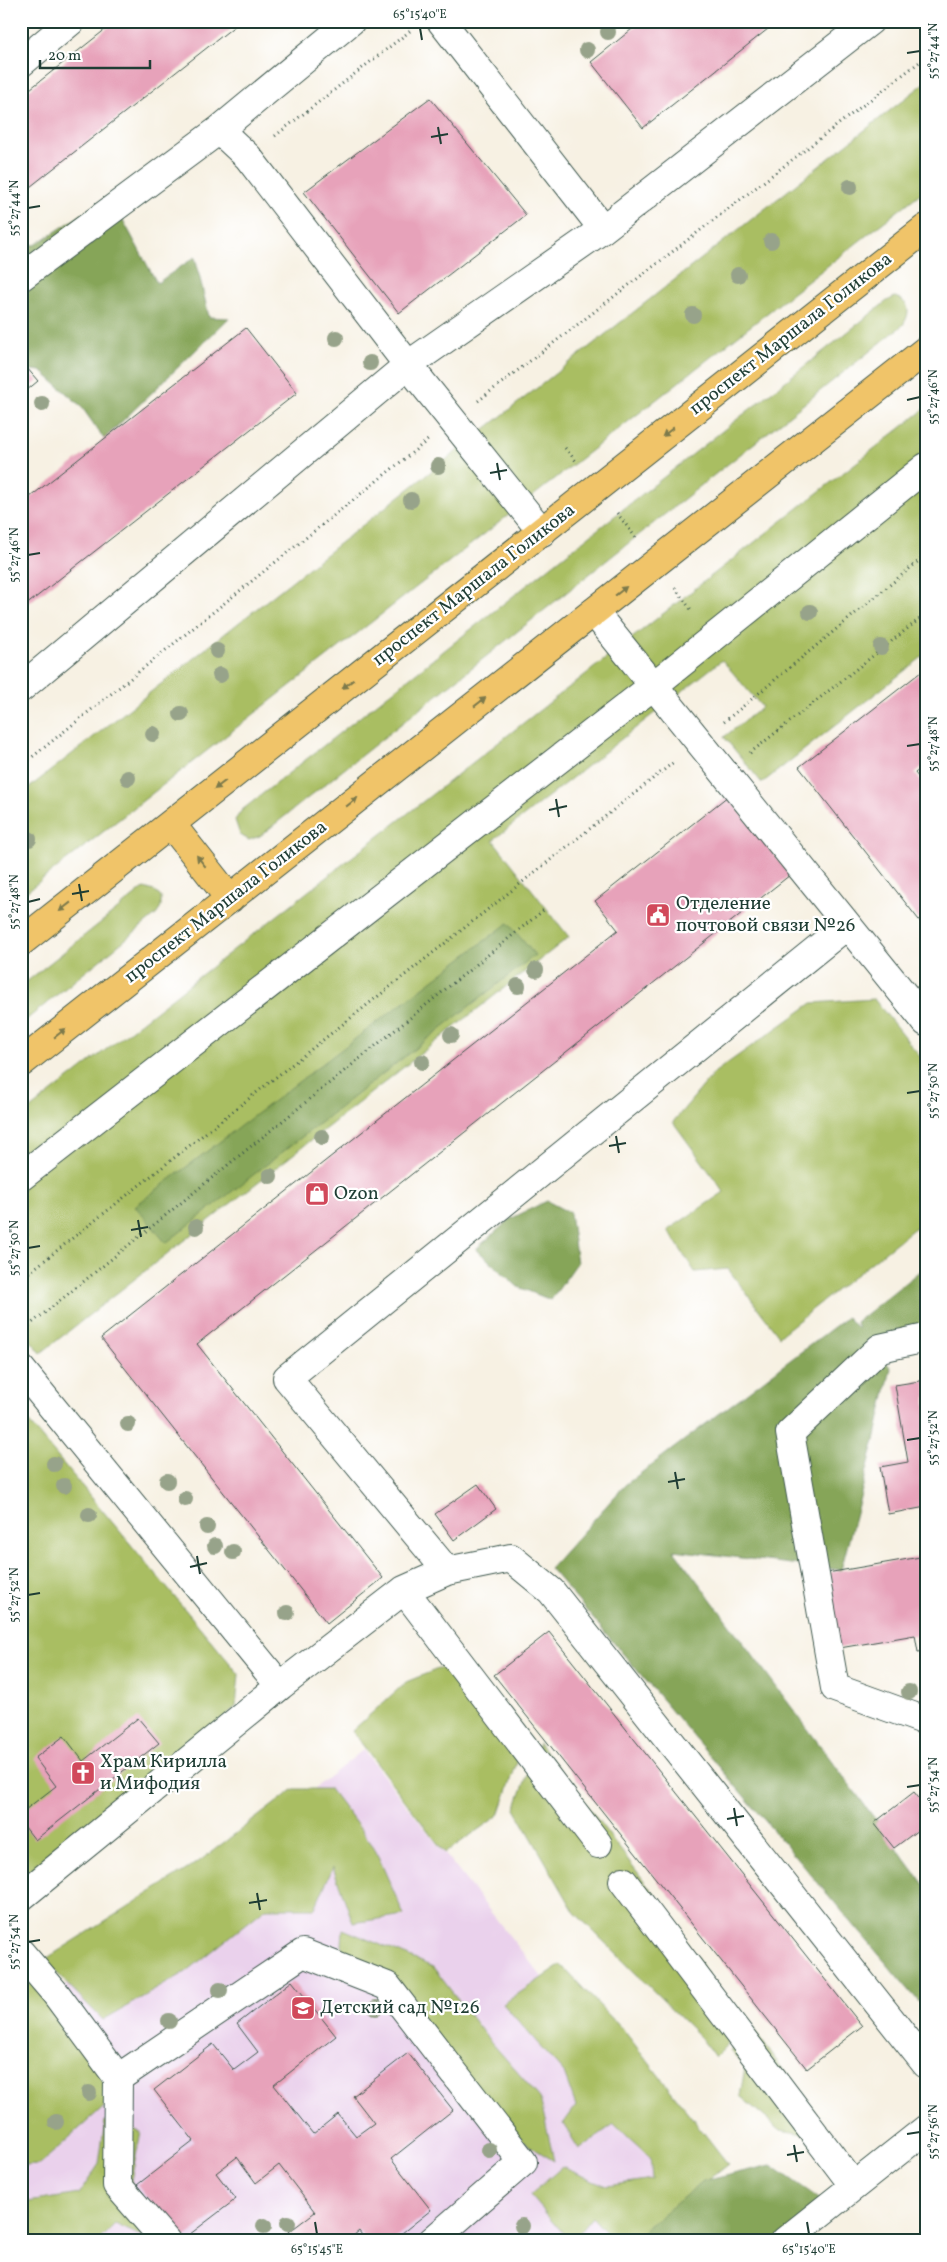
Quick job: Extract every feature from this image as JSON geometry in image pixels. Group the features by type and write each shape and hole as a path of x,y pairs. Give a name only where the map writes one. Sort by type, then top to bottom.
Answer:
{"main road":[{"name":"проспект Маршала Голикова","path":"21,942 542,532 921,240"},
{"name":"проспект Маршала Голикова","path":"21,1063 926,350"},
{"path":"171,824 230,899"}],"street":[{"path":"21,63 71,21"},
{"path":"21,277 219,130 350,21"},
{"path":"441,21 603,229"},
{"path":"21,688 408,365 603,229 870,21"},
{"path":"219,130 248,157 408,365 542,532"},
{"path":"21,1177 653,686 926,467"},
{"path":"594,612 926,1022"},
{"path":"447,1571 287,1378 847,925"},
{"path":"926,1338 880,1348 790,1433 836,1688 926,1721"},
{"path":"21,1368 280,1686"},
{"path":"21,1897 280,1686 404,1590 447,1571 511,1558 551,1591 926,2064"},
{"path":"404,1590 598,1844"},
{"path":"624,1881 854,2186"},
{"path":"21,1953 56,1994 118,2078 117,2185 166,2241"},
{"path":"118,2078 303,1953 387,1986 523,2162 432,2241"},
{"path":"784,2241 926,2129"}],"path":[{"path":"21,1279 699,742 926,555"},
{"path":"725,773 926,614"},
{"path":"21,1332 545,909"}],"shaded area":[{"name":"Детский сад №126","path":"363,1750 706,2185 636,2241 21,2241 21,2022"}],"green space":[{"path":"926,82 926,189 21,896 21,794"},
{"path":"110,196 157,283 195,257 209,317 229,318 104,439 81,406 41,371 21,369 21,244 35,245"},
{"path":"895,297 904,302 908,308 903,325 260,836 249,840 240,835 235,820 242,810 887,301"},
{"path":"926,408 926,654 762,783 724,737 762,707 722,660 493,840 569,937 41,1353 21,1329 21,1116"},
{"path":"144,888 154,891 161,897 161,906 157,914 21,1024 21,986"},
{"path":"508,923 535,955 166,1243 135,1206"},
{"path":"874,999 926,1064 926,1219 779,1336 728,1269 695,1272 668,1230 724,1192 673,1122 715,1072 812,1003"},
{"path":"547,1201 570,1213 577,1263 551,1300 518,1287 476,1249 510,1219"},
{"path":"926,1266 926,1345 877,1352 891,1368 876,1436 841,1570 674,1550 926,1887 926,2010 550,1568 625,1485 847,1317 858,1329 856,1322"},
{"path":"21,1413 239,1674 236,1707 21,1880"},
{"path":"460,1660 523,1745 499,1815 445,1853 352,1731 406,1682"},
{"path":"539,1743 668,1912 701,1965 745,2026 715,2057 701,2038 575,1913 515,1809"},
{"path":"294,1789 330,1789 374,1847 404,1915 353,1923 333,1867 315,1908 266,1908 186,1972 103,2020 44,1960 197,1863"},
{"path":"343,1929 433,1967 485,2035 540,2098 554,2161 530,2146 470,2094 411,2001 340,1976"},
{"path":"561,1965 625,2032 728,2164 631,2241 614,2241 592,2217 573,2241 570,2241 530,2195 562,2167 607,2186 652,2179 650,2157 614,2124 579,2149 563,2124 576,2106 564,2073 503,2004"},
{"path":"21,1968 131,2082 39,2165 21,2166"},
{"path":"754,2030 809,2105 814,2137 781,2131 740,2096 745,2067 730,2050"},
{"path":"105,2121 141,2132 131,2180 143,2237 115,2224 98,2241 21,2241 21,2198 28,2202 79,2194 99,2164"},
{"path":"771,2165 827,2204 781,2241 631,2241 703,2181"}],"building":[{"path":"116,21 241,21 21,194 21,96"},
{"path":"642,21 778,21 643,128 591,62"},
{"path":"430,98 526,215 399,313 304,192"},
{"path":"246,328 297,393 21,609 21,504"},
{"path":"21,361 38,381 21,395"},
{"path":"926,668 926,764 915,773 926,787 926,929 799,767"},
{"path":"728,796 790,875 197,1344 383,1578 327,1623 101,1338 618,930 595,901"},
{"path":"926,1380 926,1507 888,1514 880,1467 908,1462 895,1385"},
{"path":"478,1484 496,1509 454,1540 435,1514"},
{"path":"926,1556 926,1651 918,1652 915,1635 834,1649 821,1574"},
{"path":"549,1632 862,2026 807,2069 494,1675"},
{"name":"Храм Кирилла и Мифодия","path":"138,1718 159,1743 35,1840 21,1822 21,1813 56,1786 35,1758 64,1736 83,1761"},
{"path":"914,1792 926,1807 926,1824 894,1848 874,1823"},
{"path":"292,1981 336,2036 274,2085 313,2134 338,2114 356,2136 374,2123 353,2096 408,2053 453,2110 391,2159 431,2210 392,2241 366,2241 359,2231 347,2241 277,2241 315,2212 279,2165 256,2183 237,2157 216,2173 236,2199 181,2241 137,2185 194,2141 154,2090 213,2044 234,2070 258,2052 237,2024"}],"place":[{"name":"Отделение почтовой связи №26","path":"658,915"},
{"name":"Ozon","path":"317,1194"},
{"name":"Храм Кирилла и Мифодия","path":"83,1773"},
{"name":"Детский сад №126","path":"303,2008"}]}
